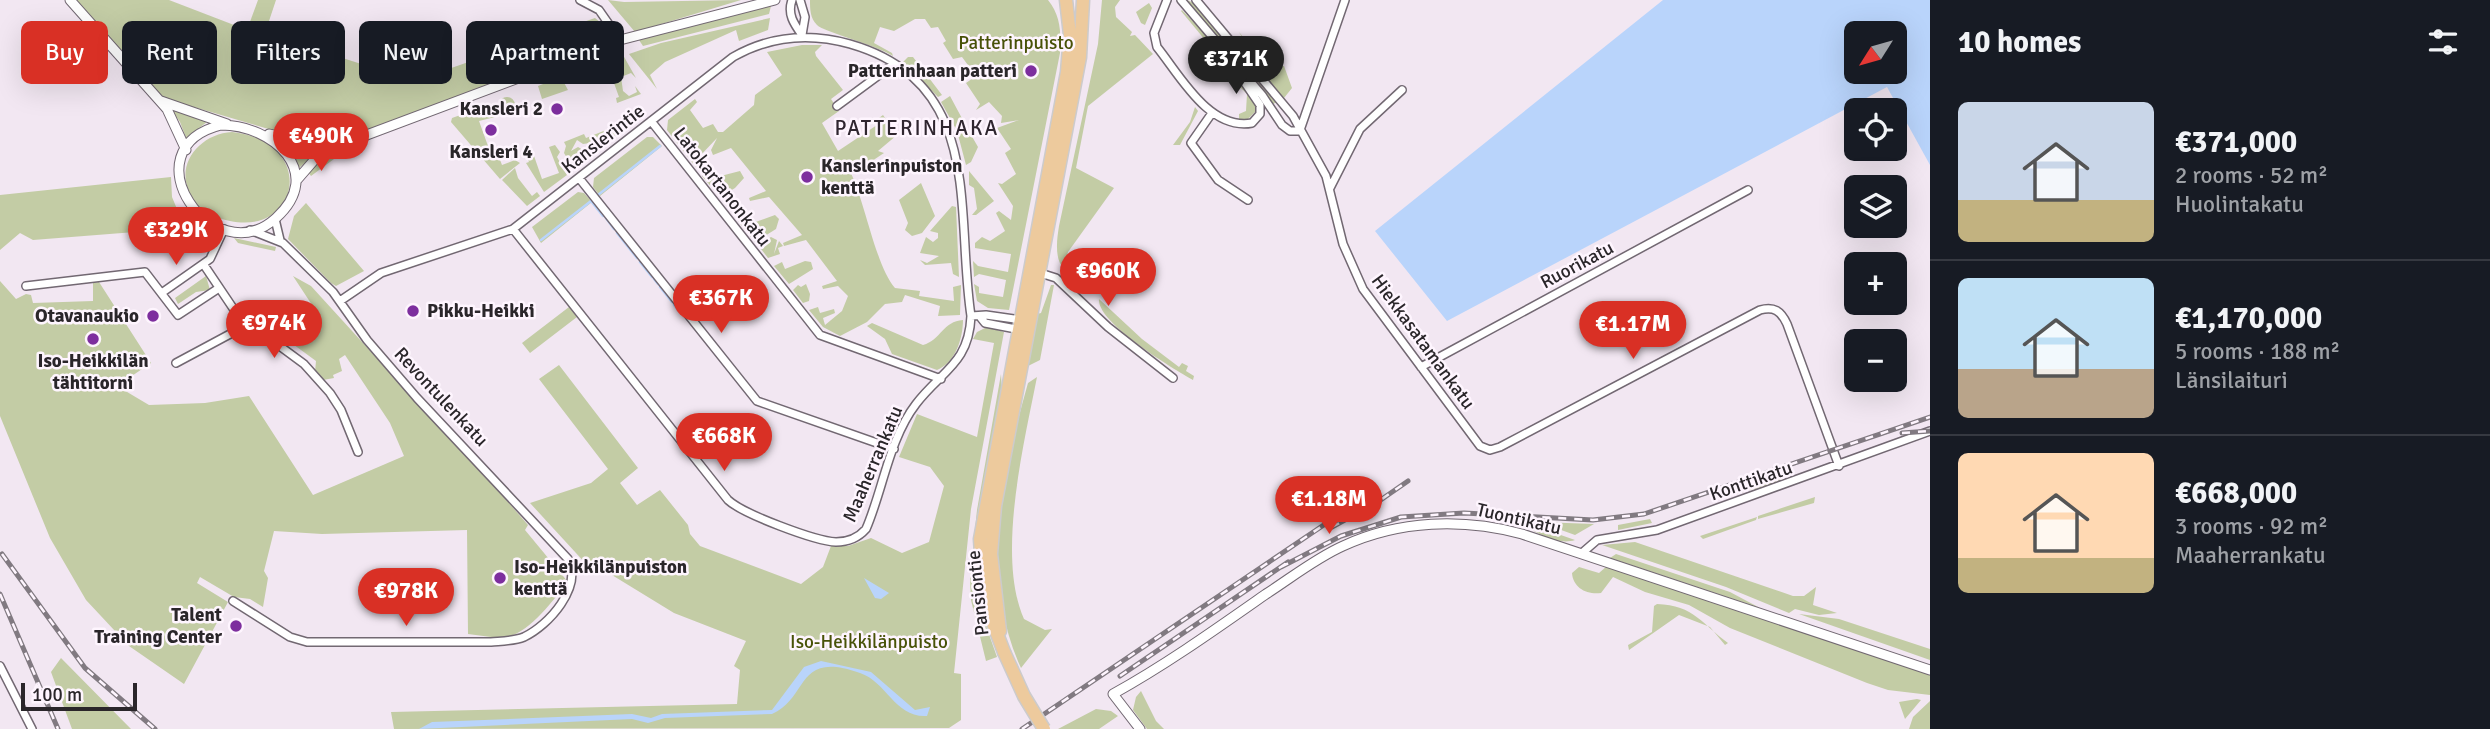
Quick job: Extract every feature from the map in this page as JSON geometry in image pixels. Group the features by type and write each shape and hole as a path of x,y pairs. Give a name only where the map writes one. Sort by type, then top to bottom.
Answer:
{"main road":[{"name":"Pansiontie","path":"1035,271 1069,60 1070,23 1066,0"},
{"name":"Pansiontie","path":"1044,729 1024,696 984,600 980,540 1081,49 1083,0"}],"street":[{"path":"70,0 159,100 176,124 186,150"},
{"path":"580,0 599,10 607,21"},
{"path":"624,39 775,0"},
{"path":"792,0 789,7 792,20 802,35"},
{"path":"800,0 805,17 802,35"},
{"path":"1167,0 1153,38 1212,113 1245,124 1258,118 1261,110 1222,49"},
{"path":"1181,0 1262,95 1282,125 1290,131 1300,131 1345,0"},
{"name":"Hiekkasatamankatu","path":"1196,0 1289,111 1324,170 1351,266 1363,289 1471,435 1486,449 1500,447 1760,310 1776,309 1787,324 1839,466"},
{"name":"Kanslerintie","path":"340,300 381,273 513,229 733,57 771,41 802,35 860,47 894,64 917,84 934,104 954,142 961,178 971,316"},
{"path":"837,106 894,64"},
{"path":"230,125 209,130 194,140 186,150 180,176 184,198 198,215 224,229 249,230 275,219 292,195 296,181 316,158 332,148 503,84"},
{"path":"1330,188 1360,129 1402,89"},
{"path":"159,100 230,125 332,148"},
{"path":"1212,113 1191,143 1218,180 1248,200"},
{"name":"Latokartanonkatu","path":"651,121 820,335 941,379"},
{"path":"265,134 288,155 296,181"},
{"path":"579,178 757,401 894,449"},
{"name":"Ruorikatu","path":"1421,368 1748,190"},
{"path":"275,219 280,240"},
{"path":"163,292 204,265 216,252 224,229"},
{"name":"Maaherrankatu","path":"513,229 708,476 742,511 831,541 852,539 867,527 894,449 915,405 964,351 971,316"},
{"name":"Revontulenkatu","path":"233,601 290,637 307,642 491,642 520,639 529,634 568,594 574,578 573,569 562,552 417,398 367,340 340,300 280,240 249,230"},
{"path":"204,265 245,326 258,330 304,364 323,386 341,410 358,452"},
{"path":"1035,271 1056,278 1108,327 1172,379"},
{"path":"26,286 148,273 178,315 219,288"},
{"path":"971,316 981,318 986,315 1023,326"},
{"path":"176,363 245,326"},
{"name":"Konttikatu","path":"1583,553 1597,540 1640,535 1839,466 1930,431"},
{"name":"Tuontikatu","path":"1140,729 1113,694 1167,662 1322,557 1375,534 1427,525 1471,524 1508,530 1930,670"},
{"path":"0,666 32,729"}],"green space":[{"path":"75,0 169,0 231,24 231,84 345,84 345,59 359,63 359,84 452,84 452,68 466,63 466,84 491,84 334,143 306,140 163,98 150,84 217,84 217,21 122,21 122,52 108,37 108,21 94,21"},
{"path":"258,0 276,0 269,21 250,21"},
{"path":"608,0 624,2 741,0 635,32"},
{"name":"Patterinpuisto","path":"810,0 1048,0 1056,12 1060,53 1009,310 988,308 977,301 974,284 979,287 979,293 1003,297 1006,280 979,274 974,277 973,261 978,266 1008,272 1011,254 975,248 975,243 982,237 990,241 1005,231 996,213 999,211 1011,220 1013,206 998,183 1002,184 1016,174 1005,153 1011,149 997,128 1019,120 1001,123 1002,116 989,102 976,110 980,104 966,83 976,76 962,57 953,59 943,43 946,41 938,27 931,28 925,19 915,19 894,31 880,27 874,43 893,56 817,25 810,10"},
{"path":"1102,0 1120,0 1115,7 1116,17 1132,32 1130,36 1135,35 1153,54 1088,106 1076,168 1114,188 1068,252 1064,269 1057,254 1058,231 1098,44"},
{"path":"1187,0 1194,3 1277,102 1273,104"},
{"path":"1149,3 1152,8 1145,25 1141,23 1136,12"},
{"path":"771,6 769,14 643,46 639,40"},
{"path":"1181,11 1210,39 1220,58"},
{"path":"770,18 768,30 739,41 736,30 665,62 650,75 657,89 629,54 661,43"},
{"path":"1239,32 1265,64 1284,66 1292,88 1284,98 1268,81"},
{"path":"802,45 822,45 815,52 816,56 843,90 831,99 839,111 822,123 838,151 877,125 875,121 883,115 897,135 878,151 884,153 857,171 849,169 888,278 895,288 920,291 919,296 954,301 953,287 961,285 960,315 938,316 940,306 905,295 902,302 885,304 867,322 840,336 823,327 809,310 818,307 820,313 834,309 835,313 823,318 825,325 842,311 848,296 838,286 823,289 822,286 837,281 806,240 784,246 783,243 802,235 769,197 750,201 749,198 766,191 731,148 713,155 711,150 717,138 699,157 700,166 696,167 667,130 668,120 695,99 697,102 690,110 703,128 713,124 718,132 723,132 754,105 755,95 782,75 767,52"},
{"path":"624,57 636,78 631,73 624,76"},
{"path":"908,57 913,57 942,95 938,97 903,62"},
{"path":"1233,74 1255,101 1256,111 1248,119 1239,119 1239,114 1246,111 1247,94 1233,80"},
{"path":"565,84 568,90 542,99 538,86"},
{"path":"614,84 622,84 623,91 629,96 637,92 635,86 641,94 617,103 616,98 619,97"},
{"path":"950,96 965,124 956,129 941,102"},
{"path":"507,97 515,105 507,113 499,105"},
{"path":"494,103 499,116 479,121 488,146 494,144 502,165 515,160 520,163 500,179 451,122 452,118"},
{"path":"169,107 207,122 186,138 180,122"},
{"path":"1195,107 1198,111 1180,145 1173,145 1190,122"},
{"path":"626,122 627,127 574,169 564,153 564,142 584,134 586,138","holes":["577,140 583,144 604,141 587,152 578,147 571,151"]},
{"path":"966,126 978,147 971,162 966,165 957,131"},
{"path":"232,132 259,139 278,152 287,168 290,186 284,202 272,215 254,222 230,221 209,214 197,205 185,176 187,165 199,146 208,139"},
{"path":"647,137 653,137 662,146 600,196 593,187 594,178"},
{"path":"281,138 321,149 299,168"},
{"path":"555,145 560,152 557,157 567,175 544,192 526,163 529,162 526,156 533,153 542,179 559,173 549,147"},
{"path":"325,156 334,159 311,176 308,172"},
{"path":"515,168 518,178 532,196 537,192 540,196 527,206 502,180"},
{"path":"740,171 744,178 735,188 720,197 702,176 711,172 713,178"},
{"path":"969,171 994,201 976,215 972,215 977,209 974,188 969,185"},
{"path":"171,177 172,197 177,209 168,219 168,232 153,241 148,235 140,239 135,232 33,240 20,233 0,250 0,195"},
{"path":"921,183 935,216 922,233 912,236 905,230 908,223 899,200"},
{"path":"578,192 584,193 592,202 541,243 532,227"},
{"path":"306,203 364,271 336,286 288,239 294,216"},
{"path":"952,206 956,207 959,277 953,274 951,263 925,265 920,260 927,263 939,256 920,253 926,237 933,242 938,238 938,233 930,231"},
{"path":"775,215 779,219 776,229 755,242 738,221 747,218 750,224"},
{"path":"771,237 777,240 774,254 779,241 783,246 778,248 780,254 768,258 758,245"},
{"path":"234,238 276,247 275,251 238,243"},
{"path":"805,261 811,262 813,269 789,284 774,266 782,262 785,269"},
{"path":"206,276 210,290 196,292 178,304 175,298"},
{"path":"293,276 311,286 509,503 528,525 525,530 568,582 532,623 515,634 496,638 468,634 467,530 322,534 274,531 264,571 268,578 263,607 250,599 234,597 200,577 197,583 228,602 184,684 129,646 86,600 50,538 0,416 0,281 16,299 26,294 31,295 33,303 93,301 93,283 99,282 151,363 117,386 149,405 205,403 249,396 313,495 404,456 390,423 345,355 339,359 342,371 333,375 334,378 323,380 315,372 316,361 286,339 313,322 312,305"},
{"path":"806,284 810,294 809,301 803,303 793,290 798,285 801,287"},
{"path":"1051,285 1054,285 1040,360 1026,367 1037,314 1041,313"},
{"path":"1099,299 1142,339 1179,367 1182,363 1188,366 1186,371 1194,376 1193,380 1122,332 1101,309"},
{"path":"569,307 577,317 530,353 522,343"},
{"path":"963,320 957,349 949,362 937,370 892,354 885,339 867,326 872,323 923,345 929,343 946,327"},
{"name":"Iso-Heikkilänpuisto","path":"987,327 1004,332 971,509 954,673 961,674 961,720 949,728 394,729 391,712 737,704 740,670 734,666 746,641 674,613 607,572 587,565 530,503 591,483 608,469 539,379 559,365 638,468 620,483 637,505 660,490 688,525 690,534 700,546 801,584 823,567 831,546 848,546 871,538 902,553 929,542 944,486 930,467 899,457 917,414 977,437 994,343 973,339 977,332"},
{"path":"1001,374 1002,393 975,547 979,606 997,657 986,661 971,600 970,579 977,510"},
{"path":"1037,377 1015,500 1012,564 1016,593 1024,619 1045,630 1052,629 1021,668 1008,633 1001,598 999,526 1010,453 1028,383"},
{"path":"1782,475 1784,481 1736,494 1735,491"},
{"path":"1815,497 1814,503 1758,519 1758,516"},
{"path":"1757,517 1756,520 1703,539 1700,536"},
{"path":"1650,519 1652,523 1618,530 1618,525"},
{"path":"1539,522 1594,524 1575,535"},
{"path":"1530,525 1575,540 1551,539 1529,528"},
{"path":"1635,542 1793,596 1804,596 1816,587 1813,605 1837,613 1819,615 1795,609 1789,613 1726,587 1602,545"},
{"path":"1616,554 1730,592 1760,608 1610,558"},
{"path":"1607,566 1930,675 1930,695 1888,690 1867,683 1730,628 1689,605 1645,592 1613,577 1601,593 1586,592 1575,583 1572,573 1579,567 1599,573"},
{"path":"1657,604 1680,608 1708,626 1679,615 1629,650 1628,645 1652,632 1654,606"},
{"path":"1799,614 1839,619 1930,649 1930,660"},
{"path":"1713,631 1719,636 1728,643 1725,645"},
{"path":"61,658 131,729 72,729 51,672"},
{"path":"1141,691 1156,721 1164,729 1147,729 1133,710 1136,697"},
{"path":"1921,700 1905,719 1899,702"},
{"path":"1930,701 1930,729 1909,729 1913,717"},
{"path":"1096,709 1111,711 1118,716 1099,729 1058,729"}],"water":[{"path":"1663,0 1930,0 1930,165 1907,123 1907,98 1893,98 1887,87 1866,98 1844,98 1844,110 1447,321 1375,231"},
{"path":"864,578 889,593 881,599 875,598"},
{"path":"821,661 871,672 915,710 930,707 927,716 916,715 899,706 877,684 860,673 839,667 824,667 806,678 793,697 772,714 665,718 648,723 632,719 419,729 432,722 632,714 651,718 662,714 772,710 804,667"}],"waterway":[{"path":"598,195 660,146"},
{"path":"541,240 591,201 603,216"},
{"path":"606,218 614,229"},
{"path":"617,233 637,258"},
{"path":"640,262 652,277"},
{"path":"654,279 658,284"},
{"path":"660,287 672,302"},
{"path":"674,305 678,310"}],"railway":[{"path":"1281,567 1341,536 1401,517 1464,513 1593,520 1644,514 1930,417"},
{"path":"1902,433 1930,431"},
{"path":"1369,508 1408,481"},
{"path":"1332,527 1378,502"},
{"path":"1022,729 1340,514"},
{"path":"2,554 85,668 155,729"},
{"path":"1120,676 1288,562"},
{"path":"0,594 58,729"}],"place":[{"name":"Patterinhaan patteri","path":"1031,71"},
{"name":"Kansleri 2","path":"557,109"},
{"name":"Kansleri 4","path":"491,130"},
{"name":"Kanslerinpuiston kenttä","path":"807,177"},
{"name":"Pikku-Heikki","path":"413,311"},
{"name":"Otavanaukio","path":"153,316"},
{"name":"Iso-Heikkilän tähtitorni","path":"93,339"},
{"name":"Iso-Heikkilänpuiston kenttä","path":"500,578"},
{"name":"Talent Training Center","path":"236,626"}],"district":[{"name":"PATTERINHAKA","path":"917,128"}]}
